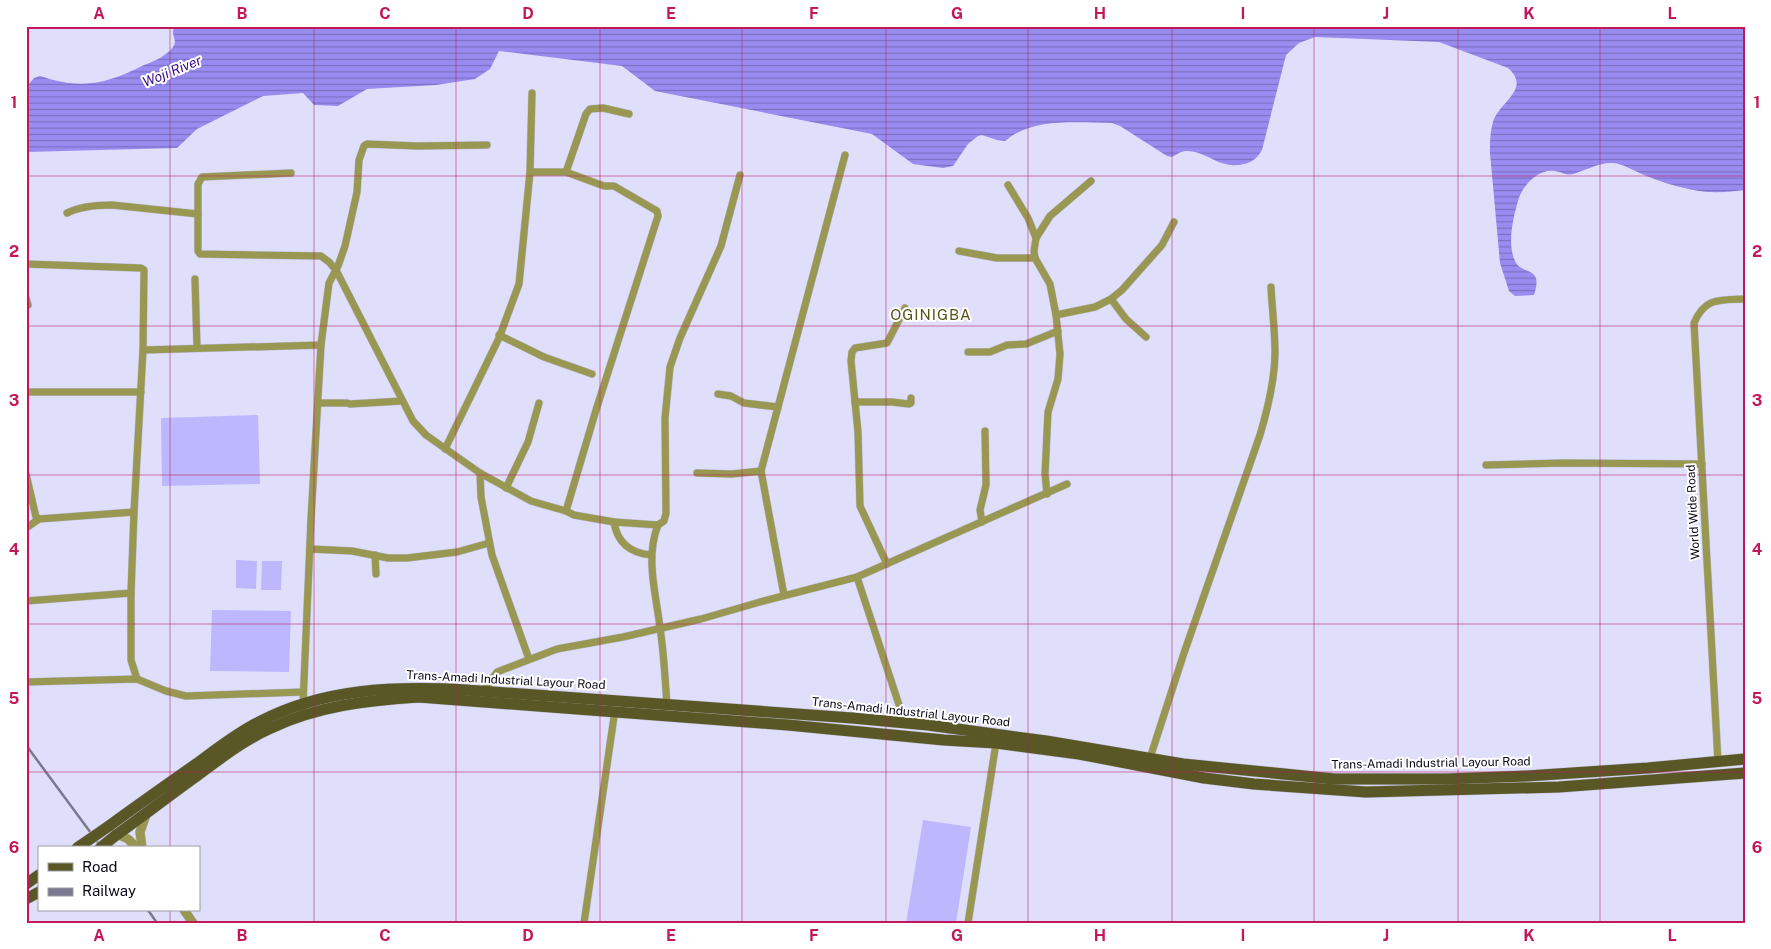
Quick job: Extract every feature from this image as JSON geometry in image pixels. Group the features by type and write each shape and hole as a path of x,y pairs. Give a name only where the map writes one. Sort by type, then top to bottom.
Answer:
{"main road":[{"name":"Trans-Amadi Industrial Layour Road","path":"80,846 235,736 258,722 303,704 361,690 415,688 483,691 788,725 996,743 1079,754 1234,782 1366,792 1559,787 1745,773"},
{"name":"Trans-Amadi Industrial Layour Road","path":"102,846 234,748 253,737 292,719 345,705 420,697 615,706 667,705 905,723 995,733 1183,764 1334,779 1527,776 1745,759"},
{"path":"1366,779 1366,792"},
{"path":"26,884 38,876"},
{"path":"26,900 38,893"}],"street":[{"path":"445,449 500,336 519,280 530,172 532,93"},
{"path":"566,172 586,114 590,109 603,108 629,114"},
{"path":"303,704 321,345 329,283 342,258 352,218 359,177 359,160 364,146 367,144 417,146 487,145"},
{"path":"784,595 761,471 845,155"},
{"path":"291,172 202,178 198,184 198,251 200,254 321,256 336,270 402,401 418,428 480,474 531,501 574,515 614,522 658,525"},
{"path":"530,172 566,172 604,186 614,186 656,211 658,216 566,511"},
{"path":"667,705 651,556 652,541 658,525 664,521 666,513 665,418 670,367 683,330 721,246 740,176"},
{"path":"1047,494 1045,452 1048,412 1059,370 1058,331 1050,284 1035,258 1034,250 1036,238 1050,216 1091,181"},
{"path":"1008,186 1028,218 1036,238"},
{"path":"67,213 77,208 97,205 198,214"},
{"path":"1056,315 1096,307 1111,299 1122,290 1162,245 1174,222"},
{"path":"959,251 997,258 1035,258"},
{"path":"26,264 141,268 144,270 143,350 131,594 131,660 137,679"},
{"path":"195,278 198,348"},
{"path":"1150,758 1264,420 1271,392 1275,353 1271,287"},
{"path":"1111,299 1126,319 1146,337"},
{"name":"World Wide Road","path":"1718,762 1694,323 1699,312 1706,305 1720,300 1745,299"},
{"path":"887,564 860,506 851,361 852,352 858,346 887,343 905,308"},
{"path":"968,352 990,352 1007,345 1026,344 1058,331"},
{"path":"500,336 544,357 592,374"},
{"path":"143,350 321,345"},
{"path":"26,392 141,392"},
{"path":"718,394 731,396 744,403 778,407"},
{"path":"855,402 909,404 911,403 911,398"},
{"path":"318,404 402,401"},
{"path":"506,488 528,442 539,403"},
{"path":"982,522 980,510 986,485 984,432"},
{"path":"1486,465 1564,463 1702,464"},
{"path":"697,473 732,474 761,471"},
{"path":"26,474 36,517 39,520"},
{"path":"480,474 481,497 494,563 529,659"},
{"path":"483,691 497,672 556,649 660,629 857,577 1067,484"},
{"path":"26,528 39,520 134,512"},
{"path":"614,522 617,537 625,545 651,556"},
{"path":"310,549 352,551 388,558 407,558 457,552 489,543"},
{"path":"375,555 376,574"},
{"path":"857,577 905,723"},
{"path":"26,601 131,594"},
{"path":"26,682 137,679 166,691 186,696 304,692"},
{"path":"584,923 615,706"},
{"path":"968,923 996,743"},
{"path":"142,846 140,832 147,812"},
{"path":"116,835 128,839 135,846"},
{"path":"185,912 193,923"}],"shaded area":[{"path":"258,415 260,484 162,486 161,418"},
{"path":"236,560 257,561 256,589 236,588"},
{"path":"262,561 282,561 281,590 261,590"},
{"path":"212,610 291,611 289,672 210,671"},
{"path":"923,820 971,827 956,923 906,923"}],"water":[{"name":"Woji River","path":"176,26 612,26 632,28 633,26 1745,26 1745,190 1705,192 1689,189 1658,180 1613,163 1598,165 1570,174 1555,171 1543,172 1527,184 1520,195 1514,215 1511,247 1515,261 1518,266 1531,272 1536,279 1534,295 1515,296 1509,291 1500,263 1490,153 1493,122 1496,115 1512,95 1517,82 1508,68 1439,42 1315,37 1299,43 1286,55 1262,150 1252,161 1235,165 1220,163 1194,152 1184,151 1172,157 1167,156 1120,126 1112,123 1070,122 1029,128 1016,133 1005,141 982,135 978,136 968,144 953,166 943,168 913,164 872,134 655,91 622,66 499,51 490,69 475,79 436,85 367,89 338,106 314,105 303,93 263,96 197,129 177,148 26,152 26,87 34,78 40,76 81,84 105,81 118,77 167,53 175,44 173,32"}],"railway":[{"path":"26,745 101,846"},
{"path":"149,912 157,923"}],"district":[{"name":"OGINIGBA","path":"931,314"}]}
